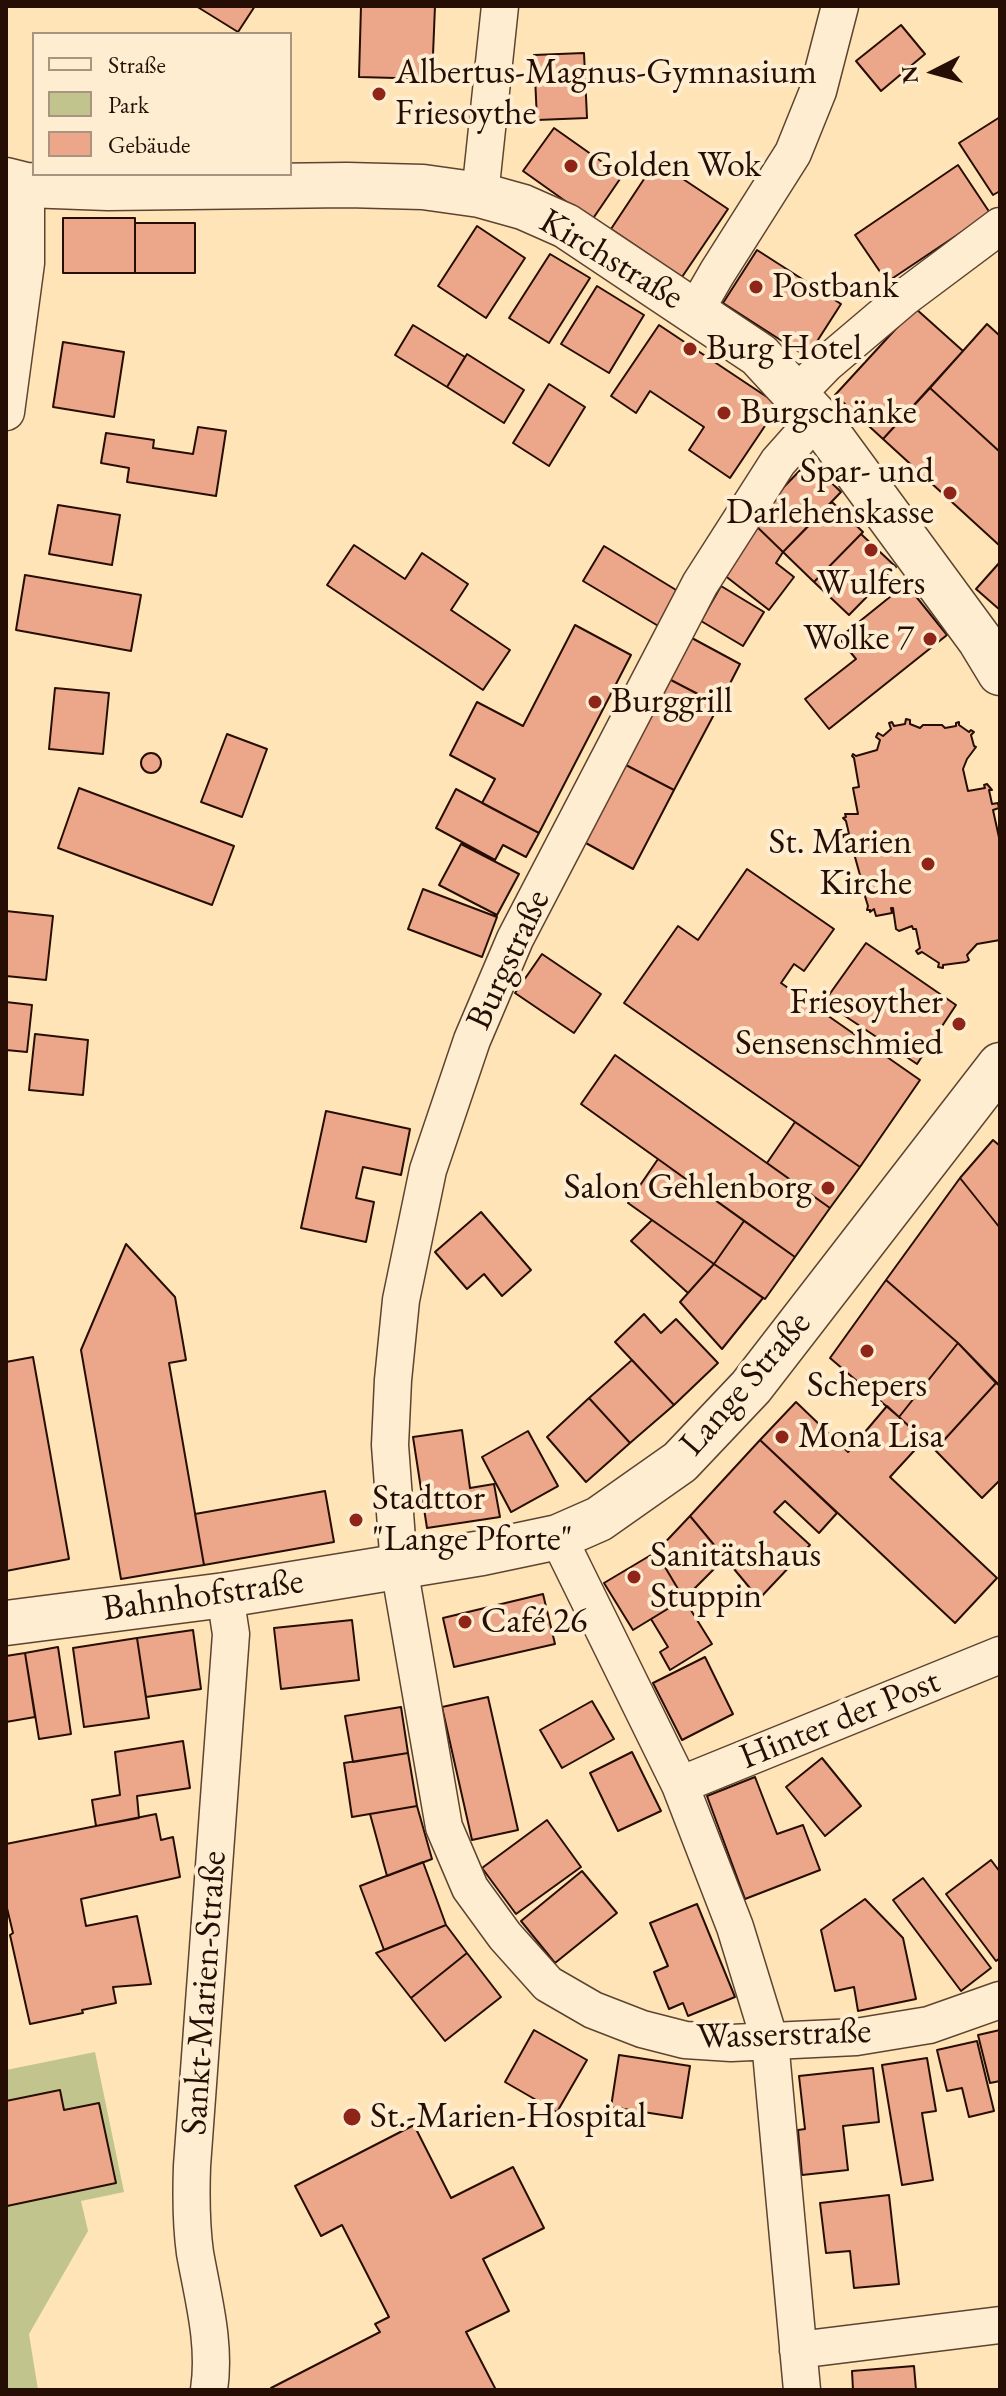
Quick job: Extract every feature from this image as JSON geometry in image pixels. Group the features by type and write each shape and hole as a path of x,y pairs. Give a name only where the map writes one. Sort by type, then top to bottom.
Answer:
{"street":[{"path":"480,195 500,6"},
{"path":"695,311 793,153 818,91 840,6"},
{"path":"6,412 26,263 16,183"},
{"name":"Kirchstraße","path":"16,183 108,188 423,187 480,195 523,207 566,226 759,355 807,406 980,640 1000,673"},
{"name":"Burgstraße","path":"399,1567 390,1445 401,1300 428,1170 472,1040 515,939 700,584 778,462 826,364 905,297 1000,226"},
{"name":"Lange Straße","path":"399,1567 558,1537 599,1519 680,1462 751,1387 1000,1065"},
{"path":"558,1537 680,1785 735,1927 770,2041 802,2390"},
{"name":"Bahnhofstraße","path":"6,1623 225,1595 399,1567"},
{"name":"Wasserstraße","path":"399,1567 444,1827 470,1888 505,1936 548,1984 593,2010 630,2025 685,2040 731,2043 856,2037 929,2025 1000,2000"},
{"name":"Sankt-Marien-Straße","path":"209,2390 212,2355 192,2224 192,2166 231,1634 225,1595"},
{"name":"Hinter der Post","path":"680,1785 1000,1655"},
{"path":"798,2350 1000,2325"}],"green space":[{"path":"95,2052 124,2192 81,2201 88,2231 29,2334 38,2390 6,2390 6,2070"}],"building":[{"path":"196,6 255,6 238,32"},
{"path":"361,6 435,6 432,79 359,77"},
{"path":"901,25 925,54 881,91 856,61"},
{"path":"584,53 587,118 537,120 534,55"},
{"path":"1000,117 1000,191 993,195 959,143"},
{"path":"554,128 622,176 592,220 523,171"},
{"path":"656,161 728,209 682,277 611,229"},
{"path":"958,165 990,213 887,282 855,235"},
{"path":"63,218 135,218 135,273 63,273"},
{"path":"135,223 195,223 195,273 135,273"},
{"path":"477,226 525,258 486,318 438,286"},
{"path":"757,250 841,304 807,357 723,303"},
{"path":"550,254 590,278 549,343 509,318"},
{"path":"597,286 644,315 609,373 561,344"},
{"path":"915,308 963,351 883,439 835,395"},
{"path":"987,324 1000,336 1000,452 930,388"},
{"path":"413,325 465,357 447,387 395,355"},
{"path":"659,325 779,405 730,478 689,450 704,427 650,391 636,413 611,396"},
{"path":"63,342 124,352 114,417 53,407"},
{"path":"467,354 524,390 504,423 447,387"},
{"path":"549,384 585,407 549,466 513,443"},
{"path":"930,388 1000,452 1000,546 883,439"},
{"path":"198,427 226,431 216,496 127,482 129,468 101,463 106,433 154,440 153,448 193,454"},
{"path":"809,461 841,492 783,552 751,521"},
{"path":"832,502 863,532 814,582 783,552"},
{"path":"58,505 120,515 112,565 49,554"},
{"path":"751,521 783,552 776,563 794,577 769,610 719,571"},
{"path":"861,534 896,567 849,615 814,582"},
{"path":"354,545 405,579 422,553 468,584 451,610 510,650 483,690 327,585"},
{"path":"604,546 681,593 660,627 583,581"},
{"path":"1000,562 1000,610 976,589"},
{"path":"25,575 141,595 131,651 16,630"},
{"path":"906,584 947,635 829,729 805,699 856,659 839,638"},
{"path":"721,586 764,612 743,646 701,621"},
{"path":"575,625 631,655 539,833 482,803 495,779 450,755 477,702 523,726"},
{"path":"690,637 740,664 719,705 669,679"},
{"path":"669,679 719,705 674,790 624,764"},
{"path":"55,688 109,693 103,754 49,749"},
{"name":"St. Marien Kirche","path":"906,719 920,728 923,725 942,725 945,728 956,726 959,722 969,732 974,732 971,735 976,747 963,769 968,791 985,788 987,784 992,790 989,790 992,804 998,803 999,808 993,810 1000,842 1000,940 977,944 967,955 969,960 943,965 943,968 922,952 918,954 916,951 920,948 916,929 912,926 899,931 896,929 893,908 892,913 876,916 874,909 870,912 867,910 864,893 857,893 856,888 863,886 850,839 844,840 843,835 849,834 843,818 845,814 858,814 853,788 859,787 853,754 856,756 877,750 880,740 876,737 878,733 883,736 891,729 889,723 892,722 894,726 905,724"},
{"path":"227,734 267,749 242,817 201,802"},
{"path":"151,753 158,756 161,763 158,770 151,773 144,770 141,763 144,756"},
{"path":"624,764 674,790 633,869 584,842"},
{"path":"79,788 234,846 212,905 58,848"},
{"path":"456,789 539,833 526,857 503,845 495,860 436,828"},
{"path":"461,844 519,874 497,915 439,885"},
{"path":"747,869 834,929 804,971 794,964 781,983 920,1080 860,1167 624,1003 678,926 698,940"},
{"path":"423,889 497,917 482,957 408,929"},
{"path":"6,911 53,916 46,980 6,976"},
{"path":"866,943 956,1005 917,1064 824,1002"},
{"path":"542,954 601,994 574,1033 515,993"},
{"path":"6,1002 32,1005 27,1052 6,1050"},
{"path":"35,1034 88,1040 83,1095 29,1090"},
{"path":"615,1055 830,1208 795,1257 581,1104"},
{"path":"326,1111 410,1129 401,1175 363,1167 356,1198 374,1202 366,1242 301,1228"},
{"path":"795,1122 860,1167 830,1208 767,1163"},
{"path":"993,1140 1000,1146 1000,1228 960,1178"},
{"path":"658,1159 744,1221 714,1264 628,1203"},
{"path":"960,1178 1000,1228 1000,1386 958,1343 886,1280"},
{"path":"481,1212 531,1270 502,1296 484,1274 467,1289 435,1252"},
{"path":"652,1220 714,1264 688,1293 631,1241"},
{"path":"744,1221 795,1257 765,1299 714,1264"},
{"path":"126,1244 175,1297 186,1360 169,1363 204,1565 121,1579 81,1350"},
{"path":"714,1264 763,1298 722,1349 680,1302"},
{"path":"886,1280 958,1343 899,1417 830,1358"},
{"path":"644,1314 661,1333 676,1319 718,1363 674,1405 615,1342"},
{"path":"958,1343 996,1383 935,1450 899,1417"},
{"path":"33,1357 69,1559 6,1571 6,1362"},
{"path":"632,1360 674,1405 630,1443 589,1398"},
{"path":"996,1383 1000,1386 1000,1480 982,1498 935,1450"},
{"path":"589,1398 630,1443 586,1482 547,1437"},
{"path":"796,1402 848,1452 887,1406 924,1440 890,1477 997,1578 955,1623 760,1440"},
{"path":"462,1430 470,1488 494,1484 500,1517 427,1528 413,1437"},
{"path":"528,1431 558,1486 511,1512 482,1457"},
{"path":"760,1440 837,1513 819,1533 785,1501 774,1512 810,1545 759,1599 690,1516"},
{"path":"325,1491 334,1542 204,1565 195,1514"},
{"path":"690,1516 725,1558 684,1599 656,1552"},
{"path":"656,1552 684,1599 633,1630 604,1583"},
{"path":"543,1594 555,1644 454,1667 443,1618"},
{"path":"684,1599 712,1644 670,1670 660,1652 668,1647 651,1619"},
{"path":"352,1620 359,1680 281,1689 274,1628"},
{"path":"193,1630 201,1689 146,1697 137,1638"},
{"path":"137,1638 149,1718 84,1727 73,1648"},
{"path":"58,1647 71,1734 39,1739 25,1653"},
{"path":"25,1653 35,1717 6,1722 6,1656"},
{"path":"705,1657 733,1714 682,1740 653,1683"},
{"path":"488,1697 518,1830 472,1840 442,1707"},
{"path":"592,1701 614,1739 562,1768 540,1730"},
{"path":"401,1707 408,1753 353,1762 345,1716"},
{"path":"183,1741 190,1788 137,1796 139,1818 96,1826 92,1800 120,1795 115,1752"},
{"path":"632,1752 661,1811 618,1831 590,1773"},
{"path":"408,1753 417,1806 352,1817 344,1763"},
{"path":"822,1758 861,1806 825,1836 786,1787"},
{"path":"755,1777 777,1834 803,1825 820,1870 745,1899 707,1796"},
{"path":"417,1806 432,1859 387,1876 370,1814"},
{"path":"156,1814 161,1840 173,1837 180,1877 81,1899 86,1926 137,1916 151,1984 113,1987 116,2003 30,2024 10,1935 13,1933 6,1904 6,1844"},
{"path":"547,1820 581,1867 516,1914 482,1868"},
{"path":"991,1860 1000,1872 1000,1958 996,1961 946,1894"},
{"path":"423,1862 446,1925 384,1950 360,1886"},
{"path":"582,1871 617,1913 555,1963 521,1921"},
{"path":"923,1878 991,1968 961,1991 893,1900"},
{"path":"865,1899 903,1938 916,1999 858,2011 854,1987 835,1991 821,1930"},
{"path":"697,1904 735,1997 688,2016 683,2003 669,2009 654,1972 668,1966 650,1923"},
{"path":"446,1925 467,1953 411,1998 376,1953"},
{"path":"467,1953 501,1997 445,2041 411,1998"},
{"path":"534,2030 587,2060 557,2112 505,2082"},
{"path":"1000,2030 1000,2081 990,2083 978,2035"},
{"path":"977,2041 994,2111 969,2117 962,2088 947,2091 937,2050"},
{"path":"619,2055 690,2066 682,2118 611,2107"},
{"path":"927,2058 936,2111 922,2113 933,2180 902,2185 882,2065"},
{"path":"873,2068 879,2122 843,2126 848,2170 802,2175 798,2130 805,2129 799,2076"},
{"path":"60,2090 64,2110 99,2103 116,2183 7,2206 6,2101"},
{"path":"414,2125 451,2198 513,2167 544,2228 483,2259 509,2311 466,2332 496,2390 273,2390 271,2388 380,2332 375,2324 389,2317 342,2225 321,2236 295,2186"},
{"path":"889,2195 899,2284 854,2288 850,2251 826,2253 820,2203"},
{"path":"914,2366 916,2390 853,2390 852,2371"}],"place":[{"name":"Albertus-Magnus-Gymnasium Friesoythe","path":"379,94"},
{"name":"Golden Wok","path":"571,166"},
{"name":"Postbank","path":"756,287"},
{"name":"Burg Hotel","path":"690,349"},
{"name":"Burgschänke","path":"724,413"},
{"name":"Spar- und Darlehenskasse","path":"950,493"},
{"name":"Wulfers","path":"871,550"},
{"name":"Wolke 7","path":"930,639"},
{"name":"Burggrill","path":"595,702"},
{"name":"St. Marien Kirche","path":"928,864"},
{"name":"Friesoyther Sensenschmied","path":"959,1024"},
{"name":"Salon Gehlenborg","path":"828,1188"},
{"name":"Schepers","path":"867,1351"},
{"name":"Mona Lisa","path":"782,1437"},
{"name":"Stadttor \"Lange Pforte\"","path":"356,1520"},
{"name":"Sanitätshaus Stuppin","path":"634,1577"},
{"name":"Café 26","path":"465,1622"},
{"name":"St.-Marien-Hospital","path":"352,2117"}]}
